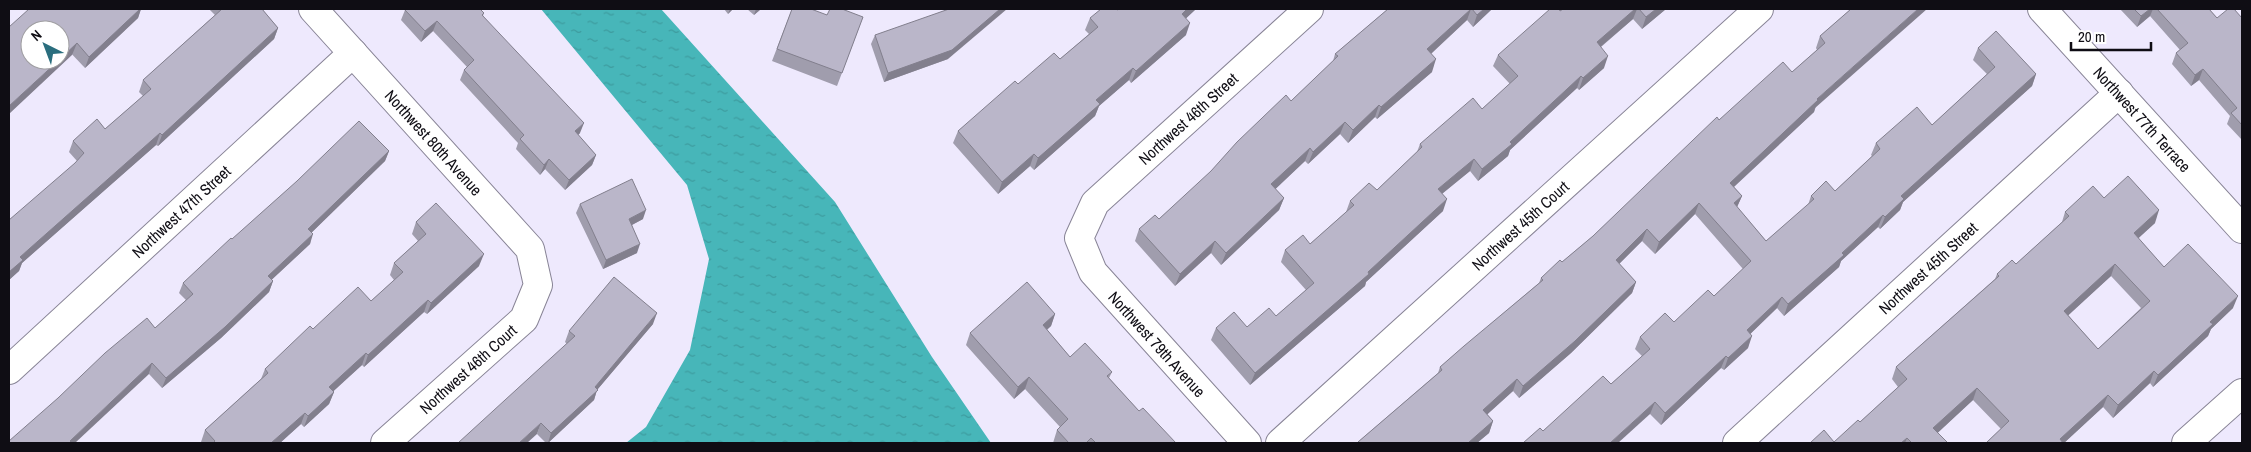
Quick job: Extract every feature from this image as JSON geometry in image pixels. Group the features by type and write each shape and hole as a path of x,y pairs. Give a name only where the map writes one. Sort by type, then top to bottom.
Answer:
{"street":[{"name":"Northwest 80th Avenue","path":"313,9 530,249 538,285"},
{"name":"Northwest 46th Street","path":"1079,238 1095,203 1309,9"},
{"name":"Northwest 45th Court","path":"1280,443 1759,9"},
{"name":"Northwest 77th Terrace","path":"2042,9 2242,229"},
{"name":"Northwest 47th Street","path":"9,370 353,53"},
{"name":"Northwest 45th Street","path":"1737,443 2118,93"},
{"name":"Northwest 79th Avenue","path":"1079,238 1093,272 1247,443"},
{"name":"Northwest 46th Court","path":"385,443 524,319 538,285"},
{"path":"2186,443 2242,393"}],"water":[{"path":"541,9 661,9 835,202 932,357 991,443 626,443 646,427 690,350 709,259 687,185"}],"building":[{"path":"29,9 140,9 89,57 77,43 70,50 70,20 20,20 20,70 48,70 9,106 9,27"},
{"path":"222,9 262,9 278,28 162,135 160,133 20,257 23,260 9,272 9,220 84,153 73,141 97,119 105,129 151,89 143,80"},
{"path":"406,9 480,9 484,13 482,15 584,123 575,131 596,155 569,180 549,159 544,165 520,139 524,135 464,70 474,60 437,21 425,31"},
{"path":"792,9 811,9 827,15 830,9 842,9 863,17 842,73 777,49"},
{"path":"949,9 1000,9 952,50 888,73 875,35"},
{"path":"1101,9 1187,9 1182,14 1190,23 1136,71 1133,68 1096,100 1100,104 1038,158 1034,154 1002,182 958,131 1015,81 1018,84 1054,53 1060,59 1098,27 1090,18"},
{"path":"1388,9 1471,9 1427,49 1436,59 1381,107 1379,105 1353,130 1345,122 1313,152 1310,148 1271,184 1284,198 1226,253 1215,241 1180,274 1139,229 1155,215 1159,219 1211,171 1237,142 1286,95 1291,101 1338,56 1335,54"},
{"path":"1472,9 1484,9 1477,15"},
{"path":"1550,9 1559,9 1560,11 1563,9 1635,9 1597,42 1608,56 1583,78 1581,76 1510,142 1512,144 1482,169 1474,159 1438,189 1447,199 1368,272 1369,274 1255,373 1216,328 1234,312 1247,327 1269,308 1276,316 1314,283 1285,250 1303,235 1310,244 1354,205 1350,201 1369,183 1377,190 1422,147 1420,144 1473,98 1482,109 1518,76 1498,55"},
{"path":"1639,9 1656,9 1646,17"},
{"path":"1851,9 1918,9 1817,99 1730,183 1742,196 1734,203 1766,241 1814,199 1811,196 1826,181 1835,191 1880,149 1876,143 1917,107 1932,125 1995,67 1978,48 1996,31 2036,74 1901,196 1904,199 1885,217 1883,215 1842,253 1844,255 1788,304 1782,297 1747,330 1752,336 1728,358 1726,356 1665,413 1655,402 1610,443 1523,443 1540,428 1543,431 1603,376 1611,384 1650,349 1640,337 1665,313 1674,322 1708,290 1714,296 1751,261 1699,203 1659,242 1647,229 1616,260 1636,282 1575,341 1523,386 1517,379 1483,410 1493,421 1468,443 1358,442 1442,370 1440,367 1543,280 1541,278 1560,260 1562,262 1593,236 1717,117 1719,120 1783,62 1792,72 1825,43 1820,36"},
{"path":"2134,9 2150,9 2141,16"},
{"path":"2157,9 2209,9 2217,18 2228,9 2234,9 2242,18 2242,125 2231,113 2237,108 2203,69 2195,75 2176,53 2188,43"},
{"path":"359,121 389,151 308,229 313,234 268,276 273,281 225,327 166,378 152,363 70,441 72,443 9,443 105,353 147,318 155,328 193,294 183,283 231,238 297,181"},
{"path":"2128,176 2159,210 2134,233 2164,267 2188,244 2238,296 2210,322 2213,324 2158,375 2154,371 2118,405 2108,395 2060,439 2063,443 1986,443 2009,421 1977,388 1933,428 1948,443 1912,443 1907,438 1901,443 1810,443 1824,430 1834,442 1858,420 1860,422 1907,379 1896,367 1999,276 1997,274 2012,260 2016,264 2069,216 2065,212 2093,186 2104,198","holes":["2115,264 2150,301 2098,349 2064,311"]},
{"path":"632,179 646,210 629,219 640,244 606,260 580,204"},
{"path":"436,203 484,254 431,303 428,300 368,355 366,353 329,387 334,392 308,416 305,413 271,443 213,443 215,441 205,430 268,373 265,369 310,326 313,329 358,287 371,301 403,272 394,263 426,234 416,222"},
{"path":"614,277 657,313 595,387 598,390 551,433 541,423 519,443 458,443 575,336 569,331"},
{"path":"1027,282 1055,314 1043,325 1070,357 1085,343 1112,372 1107,376 1139,411 1143,408 1176,443 1096,443 1091,438 1086,443 1069,443 1057,430 1068,419 1029,377 1018,387 970,333"}]}
